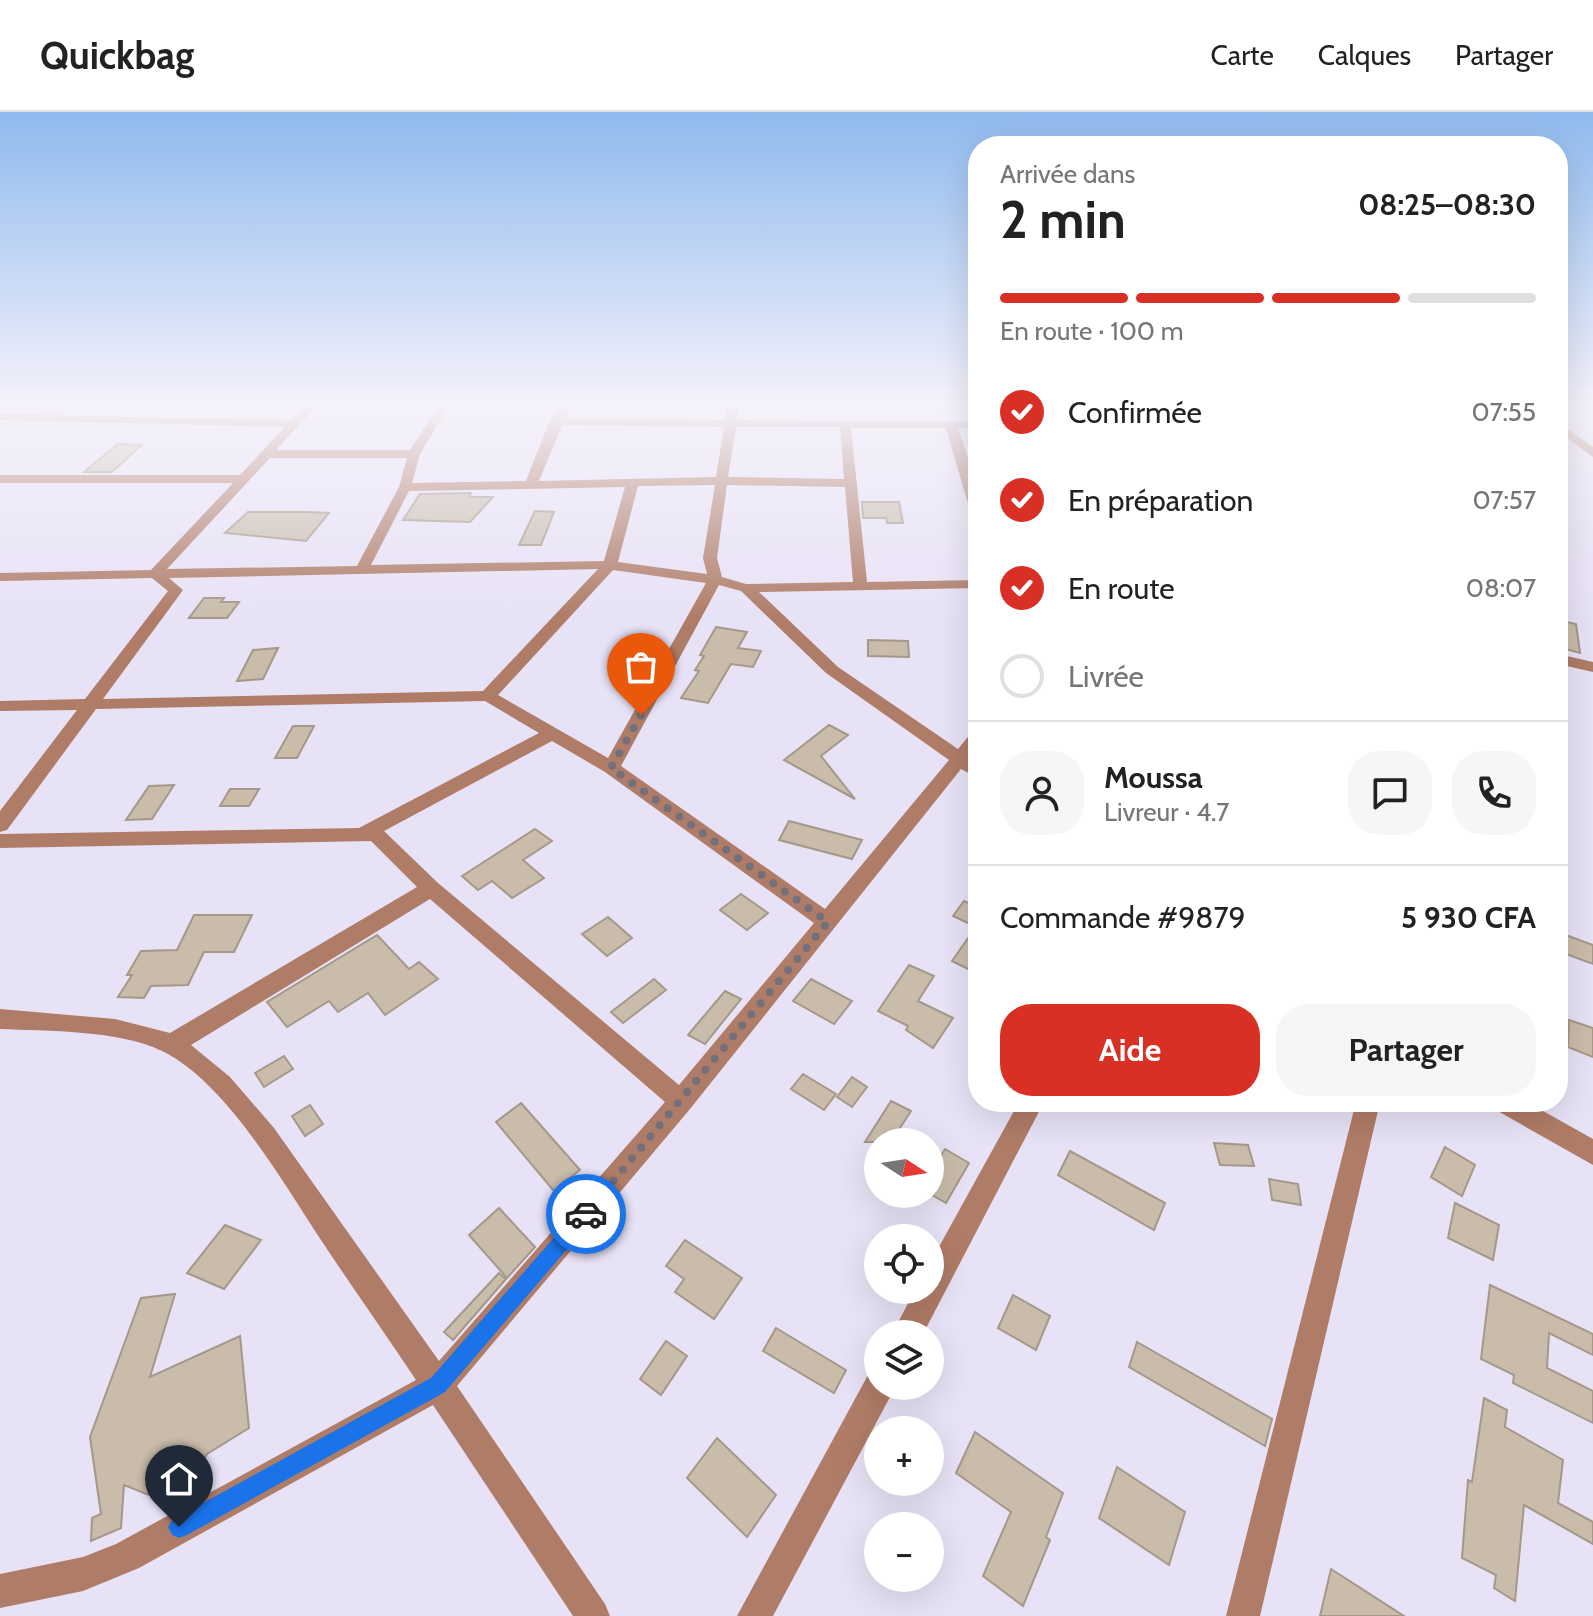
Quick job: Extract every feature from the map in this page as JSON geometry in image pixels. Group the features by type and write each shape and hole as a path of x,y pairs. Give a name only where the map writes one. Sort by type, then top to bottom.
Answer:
{"street":[{"path":"363,568 408,477"},
{"path":"531,485 534,477"},
{"path":"611,768 715,580 710,558 721,477"},
{"path":"848,477 860,584"},
{"path":"0,479 246,479"},
{"path":"155,574 246,479"},
{"path":"405,487 720,481 848,483"},
{"path":"488,696 610,565 633,482"},
{"path":"0,577 610,565 715,580 746,588 968,584"},
{"path":"0,825 176,590 155,574"},
{"path":"746,588 832,670 968,764"},
{"path":"1568,661 1593,667"},
{"path":"0,706 488,696 611,768 828,922"},
{"path":"366,832 552,734"},
{"path":"0,1591 83,1574 127,1556 438,1385 681,1101 828,922 968,766"},
{"path":"0,841 366,832 383,838 431,888 681,1101"},
{"path":"172,1044 431,888"},
{"path":"0,1019 52,1021 151,1036 172,1044 200,1064 228,1091 294,1178 438,1385 593,1616"},
{"path":"915,1320 1027,1112"},
{"path":"1243,1616 1366,1112"},
{"path":"1522,1112 1593,1153"},
{"path":"754,1616 871,1400"}],"building":[{"path":"471,493 469,497 493,497 470,522 403,520 420,494"},
{"path":"862,502 899,502 903,523 887,523 886,518 863,518"},
{"path":"535,511 554,512 541,545 519,545"},
{"path":"248,512 329,513 306,541 225,533"},
{"path":"204,598 239,602 227,618 189,618"},
{"path":"1568,622 1576,624 1580,653 1568,650"},
{"path":"716,627 747,632 738,648 761,651 753,667 731,664 708,703 681,698 699,671 695,670 704,656 700,655"},
{"path":"868,640 908,641 909,657 868,656"},
{"path":"278,648 263,679 237,681 253,650"},
{"path":"829,725 848,735 821,756 855,799 784,760"},
{"path":"293,726 314,726 297,758 275,758"},
{"path":"174,785 152,819 126,820 149,786"},
{"path":"230,789 259,789 249,806 220,806"},
{"path":"789,821 862,840 852,859 779,840"},
{"path":"535,829 552,841 523,860 544,878 512,898 492,881 478,890 462,876"},
{"path":"741,894 768,913 747,930 720,910"},
{"path":"964,901 968,903 968,923 953,916"},
{"path":"194,915 252,915 234,952 204,952 188,985 151,986 144,998 118,997 132,975 127,975 141,951 177,950"},
{"path":"608,917 632,938 607,956 582,934"},
{"path":"377,935 409,969 419,962 438,979 385,1015 368,993 338,1012 329,1001 287,1027 267,1002"},
{"path":"1568,936 1593,945 1593,964 1568,955"},
{"path":"968,938 968,969 952,961"},
{"path":"909,965 934,976 918,1001 953,1018 933,1048 906,1030 908,1026 878,1011"},
{"path":"654,979 666,990 623,1023 611,1012"},
{"path":"811,979 852,1001 834,1024 793,1001"},
{"path":"725,991 741,999 705,1044 688,1035"},
{"path":"1569,1020 1593,1028 1593,1057 1568,1047"},
{"path":"284,1056 293,1069 264,1087 255,1073"},
{"path":"803,1074 836,1094 824,1110 791,1089"},
{"path":"852,1077 867,1087 852,1107 837,1097"},
{"path":"891,1101 911,1111 900,1128 874,1128"},
{"path":"521,1103 580,1170 554,1191 496,1122"},
{"path":"310,1105 323,1124 305,1136 292,1116"},
{"path":"1214,1143 1248,1145 1254,1166 1220,1165"},
{"path":"1445,1147 1475,1165 1462,1196 1431,1177"},
{"path":"944,1151 969,1163 946,1203 944,1202"},
{"path":"1070,1151 1165,1203 1154,1230 1058,1175"},
{"path":"1269,1179 1298,1184 1301,1205 1272,1200"},
{"path":"1455,1203 1499,1225 1493,1260 1448,1238"},
{"path":"499,1208 535,1247 507,1278 469,1235"},
{"path":"225,1225 261,1240 224,1289 187,1273"},
{"path":"685,1240 742,1278 714,1319 675,1292 684,1279 666,1266"},
{"path":"499,1273 506,1279 453,1340 444,1332"},
{"path":"1490,1285 1593,1334 1593,1355 1549,1333 1547,1368 1593,1391 1593,1423 1513,1383 1514,1375 1481,1359"},
{"path":"175,1294 150,1377 240,1336 249,1428 207,1454 193,1477 172,1491 149,1495 124,1485 121,1528 91,1541 92,1518 101,1514 90,1437 141,1298"},
{"path":"1013,1295 1050,1316 1036,1350 998,1328"},
{"path":"776,1328 846,1370 834,1393 763,1351"},
{"path":"666,1341 687,1356 661,1395 640,1379"},
{"path":"1137,1342 1272,1419 1265,1446 1129,1367"},
{"path":"1484,1398 1507,1410 1505,1427 1563,1460 1558,1503 1593,1522 1593,1544 1524,1505 1515,1601 1494,1588 1496,1575 1462,1558 1468,1480 1472,1482"},
{"path":"975,1432 1063,1493 1046,1537 1050,1540 1023,1606 983,1576 1011,1512 956,1473"},
{"path":"717,1438 776,1495 747,1537 687,1478"},
{"path":"1117,1467 1185,1512 1169,1565 1099,1518"},
{"path":"1331,1569 1404,1616 1320,1616"}],"way so far":[{"path":"586,1214 828,922 611,768 641,715"}],"route":[{"path":"179,1527 438,1385 586,1214"}]}
